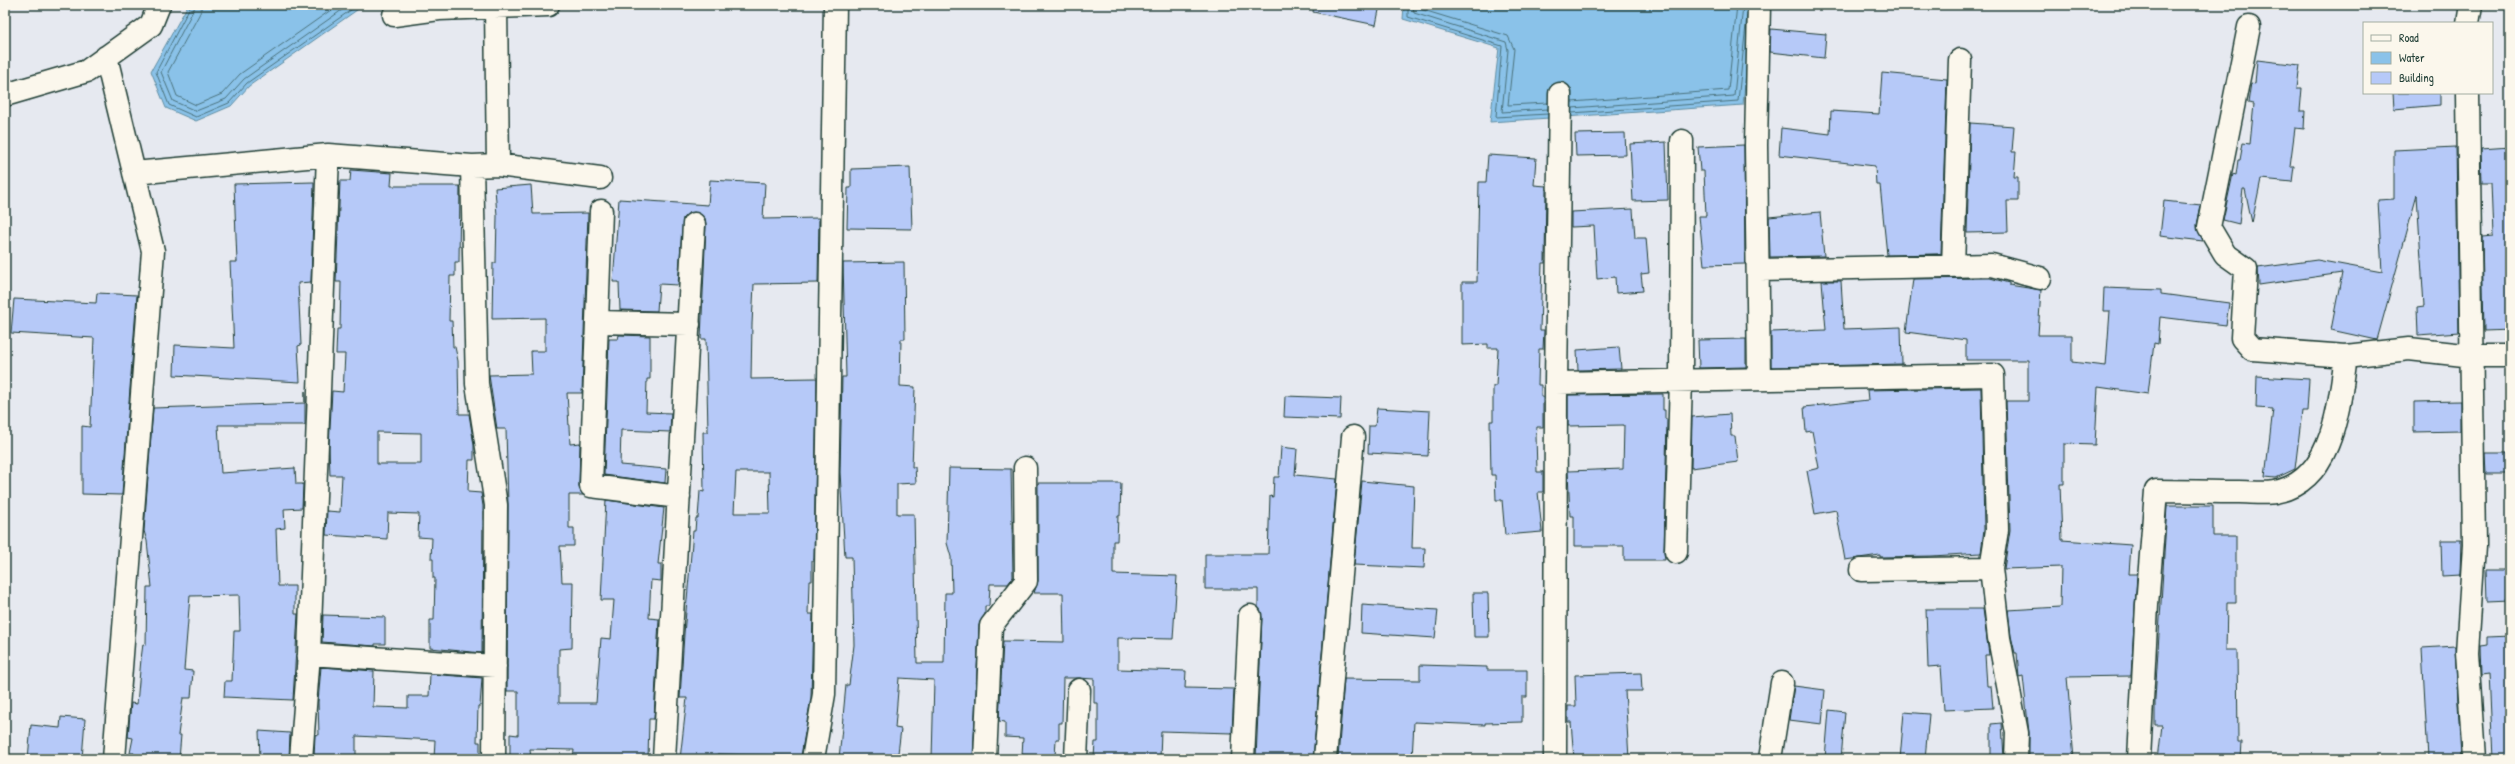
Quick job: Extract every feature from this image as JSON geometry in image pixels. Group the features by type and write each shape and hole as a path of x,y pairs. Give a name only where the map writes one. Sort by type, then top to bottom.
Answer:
{"street":[{"path":"5,95 87,71 151,25 159,5"},
{"path":"394,15 439,9 548,5"},
{"path":"813,759 824,694 835,5"},
{"path":"1759,379 1759,270 1756,145 1760,5"},
{"path":"2468,22 2471,5"},
{"path":"496,7 498,165"},
{"path":"2249,27 2209,227 2225,254 2246,269 2242,338 2252,349 2346,356 2408,349 2473,356 2510,356"},
{"path":"106,57 153,252 114,759"},
{"path":"1953,266 1960,60"},
{"path":"1555,759 1556,383 1560,94"},
{"path":"2468,94 2473,356 2474,546 2467,652 2474,759"},
{"path":"1676,552 1681,379 1682,141"},
{"path":"134,173 328,155 472,166 498,165 600,178"},
{"path":"301,759 309,654 328,155"},
{"path":"472,166 477,384 496,505 494,759"},
{"path":"601,212 592,486 679,497"},
{"path":"664,759 694,224"},
{"path":"1759,270 1992,265 2040,278"},
{"path":"597,322 688,324"},
{"path":"2139,759 2147,605 2156,491 2274,492 2294,486 2309,474 2330,441 2340,399 2346,356"},
{"path":"1556,383 1681,379 1993,375 1997,530 1991,568 1999,638 2016,733 2016,759"},
{"path":"1325,759 1353,437"},
{"path":"985,759 991,626 1026,581 1025,468"},
{"path":"1861,570 1991,568"},
{"path":"1243,759 1250,616"},
{"path":"309,654 495,666"},
{"path":"1770,759 1782,683"},
{"path":"1076,759 1079,690"}],"water":[{"path":"188,5 364,5 249,86 231,106 196,121 166,108 151,71"},
{"path":"1404,5 1752,5 1743,105 1490,122 1499,48 1403,19"}],"building":[{"path":"1314,5 1380,5 1376,25 1313,12"},
{"path":"1771,29 1826,34 1824,58 1770,52"},
{"path":"2257,60 2300,65 2297,88 2302,88 2300,111 2305,111 2304,129 2295,128 2290,166 2294,166 2292,182 2261,179 2252,223 2245,189 2243,189 2239,224 2223,220 2233,174 2236,175 2238,160 2240,160 2243,143 2250,144 2254,104 2248,103 2251,83 2255,84"},
{"path":"1882,73 1947,79 1941,254 1887,255 1880,185 1876,185 1875,166 1779,155 1781,128 1830,134 1831,111 1879,114"},
{"path":"2393,94 2440,94 2440,105 2394,109"},
{"path":"1970,123 2014,126 2012,152 2016,152 2014,177 2018,177 2018,201 2007,201 2008,232 1967,233"},
{"path":"1625,133 1626,155 1576,156 1575,134"},
{"path":"1666,142 1668,200 1633,201 1630,144"},
{"path":"1744,145 1745,264 1704,265 1699,216 1706,216 1704,171 1700,171 1698,147"},
{"path":"2456,147 2459,332 2418,335 2417,307 2424,306 2417,195 2377,340 2331,330 2342,273 2259,285 2258,268 2317,260 2382,272 2378,200 2394,199 2394,150"},
{"path":"2510,147 2510,330 2484,331 2482,237 2493,236 2491,183 2482,183 2481,149"},
{"path":"1488,155 1536,158 1534,185 1546,186 1545,263 1542,263 1540,330 1544,330 1543,349 1539,349 1538,385 1541,385 1541,397 1543,397 1543,427 1537,427 1536,435 1537,472 1543,472 1543,492 1538,492 1542,532 1505,535 1502,500 1496,500 1495,475 1491,475 1490,421 1493,421 1493,386 1496,386 1498,348 1488,348 1488,344 1462,345 1462,282 1477,282 1479,182 1486,182"},
{"path":"910,167 912,229 847,228 848,188 851,188 851,169"},
{"path":"351,170 392,173 391,186 460,186 459,262 455,262 455,276 450,276 449,321 452,321 453,347 455,347 458,361 459,414 469,414 474,445 474,460 469,460 468,492 481,493 483,506 482,653 430,648 430,620 434,620 435,578 433,578 433,559 431,559 432,538 418,537 419,514 388,513 387,539 326,535 327,511 340,512 342,475 330,475 329,447 332,391 343,392 345,354 336,354 337,329 340,329 341,282 336,282 340,181 350,181","holes":["377,432 421,433 421,464 377,464"]},
{"path":"710,180 765,183 763,219 819,218 818,283 754,284 752,324 751,379 817,378 814,560 812,560 812,581 809,581 808,614 813,614 811,698 801,756 717,754 717,759 680,759 687,698 680,698 684,634 693,531 695,531 696,518 698,518 700,491 704,492 703,432 708,432 706,339 701,339 706,225 705,218 694,212 683,218 678,285 659,284 657,311 620,310 619,282 613,282 619,199 708,205","holes":["736,472 769,472 770,513 734,513"]},
{"path":"314,182 311,282 298,283 301,345 298,346 300,382 174,375 175,345 234,348 230,262 237,262 234,184"},
{"path":"531,185 533,214 588,213 582,393 567,393 570,444 580,443 579,486 583,495 569,495 569,528 574,528 574,546 560,546 562,582 573,582 572,648 559,649 559,703 596,703 601,638 611,639 614,600 601,600 606,500 664,508 658,564 661,564 661,581 651,580 649,618 659,619 654,719 649,719 648,759 573,759 574,750 530,749 531,759 510,759 510,734 518,735 518,691 507,691 508,505 506,429 497,429 489,375 532,374 531,351 545,351 545,318 492,319 493,263 496,263 497,216 495,188"},
{"path":"2164,201 2201,205 2197,225 2203,241 2160,236"},
{"path":"1633,209 1635,238 1646,238 1649,273 1641,274 1643,291 1616,293 1615,277 1597,279 1594,226 1571,227 1571,212"},
{"path":"1820,212 1824,256 1770,257 1769,217"},
{"path":"904,262 905,339 901,339 900,386 915,387 912,467 915,467 916,483 897,484 897,514 914,514 917,663 944,663 945,593 952,593 951,557 947,543 949,468 1011,469 1013,577 1008,584 990,584 989,606 985,606 985,614 979,625 973,759 932,759 934,680 899,678 895,728 901,729 898,753 893,753 892,759 839,759 846,685 849,685 854,645 852,557 845,557 840,472 842,377 846,377 843,263"},
{"path":"1990,278 2009,283 2009,285 2041,290 2038,335 2072,335 2072,362 2106,366 2110,311 2103,311 2104,288 2161,290 2161,294 2229,303 2226,325 2160,317 2158,344 2154,343 2148,394 2098,387 2095,445 2064,444 2064,484 2060,484 2062,540 2131,545 2129,574 2137,574 2131,676 2067,677 2074,759 2029,759 2029,733 2023,676 2019,677 2017,653 2015,653 2011,636 2008,610 2060,607 2061,567 2004,569 2010,530 2006,401 2028,401 2028,360 1966,360 1966,340 1906,332 1913,279"},
{"path":"1822,281 1841,281 1844,329 1901,327 1902,364 1771,367 1771,332 1826,330"},
{"path":"97,293 137,295 122,495 82,494 82,426 90,427 94,338 11,333 14,299 96,303"},
{"path":"619,335 650,336 650,379 647,379 646,412 671,413 670,432 621,430 620,465 666,469 665,483 604,475 609,339 618,339"},
{"path":"1746,339 1746,367 1699,368 1698,340"},
{"path":"1619,347 1621,369 1578,370 1577,350"},
{"path":"2257,376 2309,379 2307,411 2302,411 2295,469 2276,478 2265,477 2273,409 2256,408"},
{"path":"1981,388 1984,529 1981,553 1932,556 1880,557 1880,555 1845,560 1836,510 1815,514 1807,471 1819,468 1812,431 1806,432 1804,407 1868,400 1867,390"},
{"path":"1663,394 1663,410 1665,410 1665,419 1667,419 1665,560 1624,560 1624,546 1574,546 1574,516 1570,516 1568,471 1623,469 1624,425 1568,426 1568,395"},
{"path":"1285,396 1341,398 1340,419 1284,417"},
{"path":"2460,401 2460,431 2414,432 2414,402"},
{"path":"305,403 305,425 218,425 221,473 295,468 296,484 303,484 302,508 284,509 285,528 276,529 278,586 295,586 295,614 298,614 293,700 224,697 225,681 232,681 234,631 240,631 239,595 190,596 184,670 193,671 191,698 183,698 178,735 181,735 179,759 133,759 134,753 130,753 133,738 128,737 131,703 137,704 143,644 146,645 147,587 152,587 147,541 144,531 153,408"},
{"path":"1377,408 1430,411 1428,456 1368,453 1369,426 1375,426"},
{"path":"1730,414 1731,436 1735,436 1738,462 1691,468 1692,417"},
{"path":"1281,447 1297,449 1295,475 1337,479 1313,759 1256,759 1262,617 1258,607 1258,589 1205,589 1205,554 1268,554 1270,496 1273,497 1274,477 1279,477"},
{"path":"2485,453 2510,453 2510,474 2486,474"},
{"path":"1362,481 1414,486 1412,548 1425,548 1424,568 1354,565"},
{"path":"1038,483 1121,483 1120,516 1118,516 1117,541 1113,541 1113,574 1177,576 1173,639 1118,638 1118,669 1186,671 1185,688 1234,689 1232,733 1161,731 1160,759 1094,758 1095,742 1098,742 1098,703 1094,703 1094,679 1063,678 1062,723 1059,723 1059,739 1056,739 1055,757 1022,755 1023,738 1005,737 1005,722 999,721 1003,641 1064,642 1063,593 1034,593 1038,581"},
{"path":"2167,506 2213,506 2213,536 2236,536 2236,603 2227,603 2226,650 2237,650 2238,742 2242,742 2241,759 2158,759 2162,725 2155,725 2155,699"},
{"path":"2441,540 2461,540 2460,575 2442,576"},
{"path":"2486,570 2510,570 2510,600 2487,601"},
{"path":"1473,593 1488,593 1489,637 1474,637"},
{"path":"1362,605 1438,610 1435,638 1361,633"},
{"path":"1926,609 1983,609 1989,655 1985,655 1987,686 1991,686 1993,708 1944,710 1941,666 1928,667"},
{"path":"323,615 385,617 385,644 375,644 375,646 322,642"},
{"path":"2510,636 2510,759 2493,759 2489,674 2481,675 2480,645 2488,644 2488,637"},
{"path":"2455,646 2461,759 2428,759 2422,648"},
{"path":"1420,665 1487,667 1487,670 1527,670 1527,697 1522,697 1522,722 1485,723 1485,725 1414,722 1412,759 1338,759 1344,679 1420,680"},
{"path":"321,667 374,671 373,707 408,708 408,696 429,696 430,674 482,678 480,706 478,706 477,742 480,742 480,759 434,759 435,740 356,736 356,759 314,759 315,734 319,735 318,702"},
{"path":"1641,673 1642,691 1625,691 1629,759 1574,759 1571,722 1568,722 1568,706 1576,706 1575,675"},
{"path":"1794,686 1825,690 1822,724 1789,720"},
{"path":"1829,710 1845,712 1841,759 1825,759"},
{"path":"1904,712 1929,714 1925,759 1900,759"},
{"path":"61,717 85,719 82,759 28,759 31,725 60,728"},
{"path":"2002,723 2004,759 1991,759 1991,724"},
{"path":"259,731 290,733 289,759 260,759"}]}
